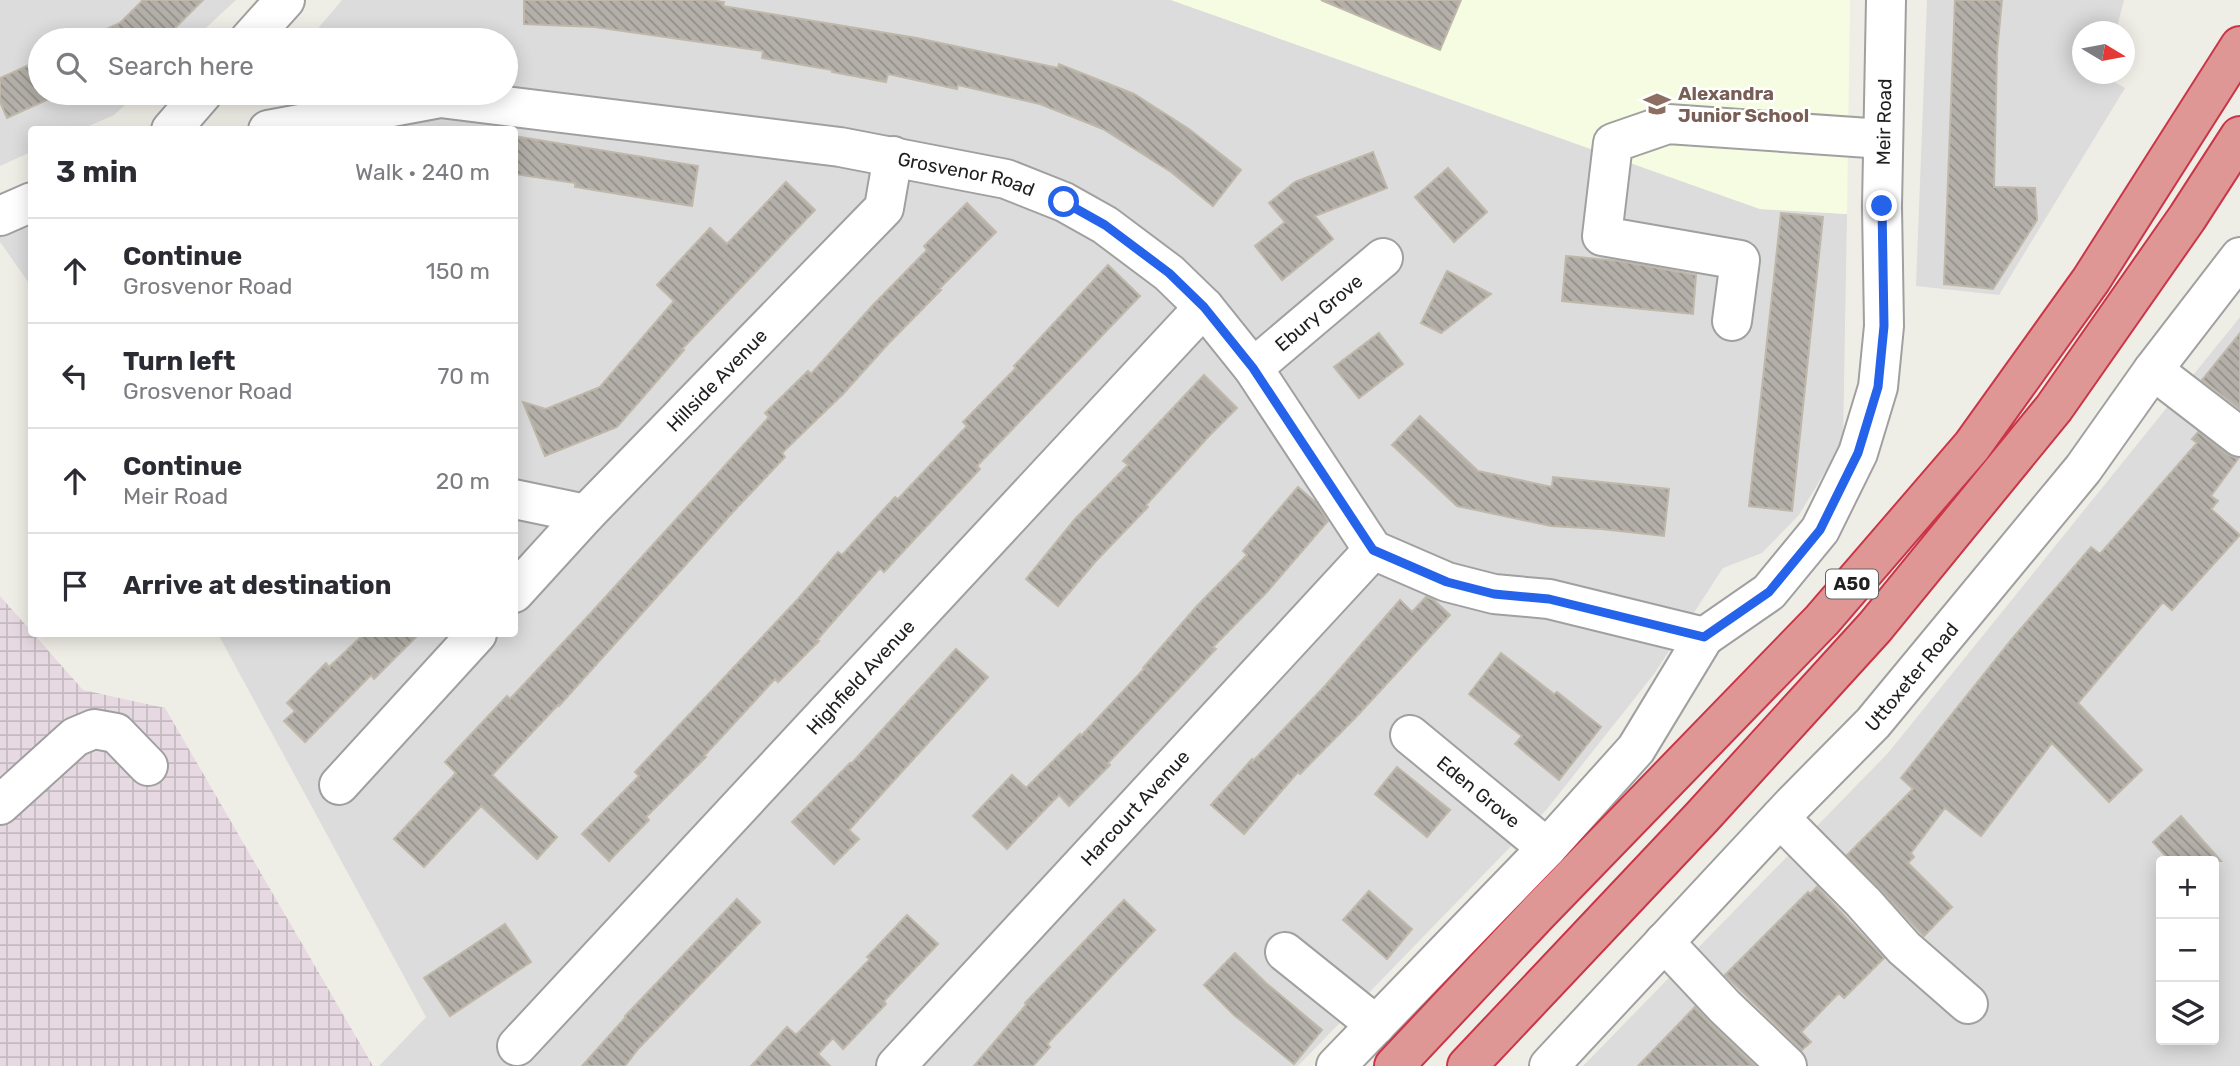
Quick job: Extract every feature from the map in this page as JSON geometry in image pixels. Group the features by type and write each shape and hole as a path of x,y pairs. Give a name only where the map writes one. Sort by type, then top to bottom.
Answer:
{"highway":[{"name":"A50","path":"1394,1066 1822,620 1972,446 2091,280 2240,46"},
{"name":"A50","path":"1467,1066 1618,908 1875,627 2054,408 2187,218 2240,136"}],"street":[{"path":"260,28 285,0"},
{"name":"Meir Road","path":"1704,637 1769,592 1820,530 1858,453 1878,387 1884,326 1882,206 1886,0"},
{"path":"174,126 193,105"},
{"name":"Grosvenor Road","path":"290,126 402,105"},
{"name":"Grosvenor Road","path":"496,105 893,156 1006,179 1064,202 1105,225 1169,273 1204,307 1253,368 1373,550"},
{"path":"1732,321 1740,260 1602,236 1613,143 1668,124 1883,139"},
{"name":"Hillside Avenue","path":"518,589 586,514 884,208 893,156"},
{"path":"0,216 28,204"},
{"name":"Uttoxeter Road","path":"1549,1066 1780,818 1873,723 2083,469 2153,370 2240,257"},
{"name":"Ebury Grove","path":"1253,368 1383,258"},
{"name":"Highfield Avenue","path":"517,1046 1204,307"},
{"path":"2153,370 2240,437"},
{"path":"518,500 586,514"},
{"path":"1336,1066 1547,848 1636,749 1704,637 1549,599 1494,594 1447,582 1373,550"},
{"name":"Harcourt Avenue","path":"896,1066 1373,550"},
{"path":"339,785 474,637"},
{"path":"0,805 75,737 94,729 116,733 148,766"},
{"name":"Eden Grove","path":"1410,734 1547,848"},
{"path":"1780,818 1904,948 1968,1004"},
{"path":"1664,942 1725,1007 1787,1066"},
{"path":"1285,952 1376,1025"}],"shaded area":[{"path":"0,0 236,0 206,28 28,28 28,105 125,105 114,115 89,126 28,126 28,153 0,166"},
{"path":"342,0 1171,0 1760,209 1847,214 1843,442 1799,515 1762,553 1723,568 1654,674 1547,809 1298,1066 379,1066 426,1017 220,637 518,637 518,126 298,126 301,105 518,105 518,28 318,28"},
{"name":"Alexandra Junior School","path":"1171,0 1850,0 1847,214 1760,209"},
{"path":"1927,0 2124,0 2119,21 2072,21 2072,84 2118,84 2125,88 1999,295 1916,286"},
{"path":"28,223 28,282 0,242 0,235"},
{"path":"2240,317 2240,1066 1583,1066 1888,753"},
{"path":"0,596 28,628 28,637 36,637 83,690 165,708 373,1066 0,1066"}],"building":[{"path":"143,0 203,0 175,28 109,28 120,23"},
{"path":"524,0 724,2 723,6 917,38 1058,68 1059,64 1134,94 1189,129 1241,170 1213,206 1171,172 1103,129 1040,104 958,85 957,89 888,74 886,82 832,72 762,58 763,51 595,27 524,24"},
{"path":"1321,0 1461,0 1440,50"},
{"path":"1955,0 2002,0 1997,52 1994,187 2035,188 2037,220 1993,289 1944,284"},
{"path":"28,65 28,105 36,105 7,118 0,102 0,78"},
{"path":"518,137 698,166 692,206 575,187 575,183 518,175"},
{"path":"1373,152 1387,188 1315,216 1333,239 1282,280 1255,246 1285,222 1269,203 1295,182"},
{"path":"1448,168 1487,212 1454,242 1415,197"},
{"path":"786,182 815,210 682,349 684,350 617,427 545,456 523,402 546,409 600,387 674,301 657,285 710,228 727,244"},
{"path":"967,203 996,232 939,289 941,290 843,394 782,453 785,457 559,706 492,775 557,837 537,859 481,806 424,867 394,839 456,773 445,762 507,696 510,699 590,614 769,417 765,413 808,371 811,374 927,250 924,246"},
{"path":"1781,213 1823,217 1792,511 1749,506"},
{"path":"1566,256 1620,261 1696,275 1693,314 1562,301"},
{"path":"1108,265 1140,296 977,466 980,469 884,572 880,568 817,640 819,641 778,682 775,679 704,756 706,757 646,817 649,820 609,861 582,834 639,776 635,772 798,599 838,552 842,555 895,497 898,499 967,426 963,422 1016,368 1014,366"},
{"path":"1447,271 1491,294 1441,333 1421,323"},
{"path":"1379,333 1403,364 1359,398 1334,367"},
{"path":"2240,333 2240,409 2202,380"},
{"path":"1204,375 1237,408 1146,505 1148,507 1095,562 1058,606 1026,579 1075,519 1128,465 1123,461"},
{"path":"1420,416 1478,471 1552,487 1553,477 1669,489 1664,536 1551,526 1457,506 1392,445"},
{"path":"2198,432 2238,459 2211,496 2218,501 2211,509 2240,535 2172,610 2163,602 2078,703 2142,770 2109,802 2052,743 1981,836 1945,808 1911,853 1914,857 1908,863 1952,907 1924,936 1847,855 1913,789 1901,778 2012,639 2091,547 2100,554 2197,443 2192,439"},
{"path":"1298,487 1315,502 1328,521 1267,592 1213,647 1216,649 1108,763 1110,765 1069,806 1059,795 1007,849 973,816 1012,775 1026,788 1080,734 1081,736 1144,669 1197,606 1247,555 1243,551"},
{"path":"1426,597 1434,600 1450,615 1357,716 1300,774 1298,772 1244,834 1211,805 1252,759 1253,761 1325,686 1400,600 1412,612"},
{"path":"361,637 416,637 374,679 371,675 305,742 284,721 295,711 287,703 326,663 329,667"},
{"path":"956,649 988,677 849,830 859,839 834,864 792,822 851,764"},
{"path":"1501,653 1601,727 1559,780 1515,744 1522,736 1469,694"},
{"path":"1397,767 1450,810 1427,837 1375,794"},
{"path":"2181,816 2217,856 2166,856 2153,842"},
{"path":"1817,887 1884,958 1844,998 1839,993 1801,1032 1811,1042 1802,1050 1725,975 1808,892 1810,894"},
{"path":"1369,891 1412,929 1387,959 1343,920"},
{"path":"737,899 760,922 638,1049 625,1066 582,1066 625,1016"},
{"path":"1124,900 1155,930 1047,1044 1050,1047 1033,1066 974,1066 1025,1003"},
{"path":"907,915 938,944 843,1049 833,1038 818,1054 830,1066 751,1066 787,1027 796,1035 870,959 867,957"},
{"path":"505,924 531,962 450,1016 424,978"},
{"path":"1235,953 1322,1030 1294,1064 1234,1015 1204,985"},
{"path":"1695,1007 1710,1023 1755,1066 1638,1066"}],"place":[{"name":"Alexandra Junior School","path":"1657,104"}],"route":[{"path":"1064,202 1105,225 1169,273 1204,307 1253,368 1373,550 1447,582 1494,594 1549,599 1704,637 1769,592 1820,530 1858,453 1878,387 1884,326 1882,206"}]}
